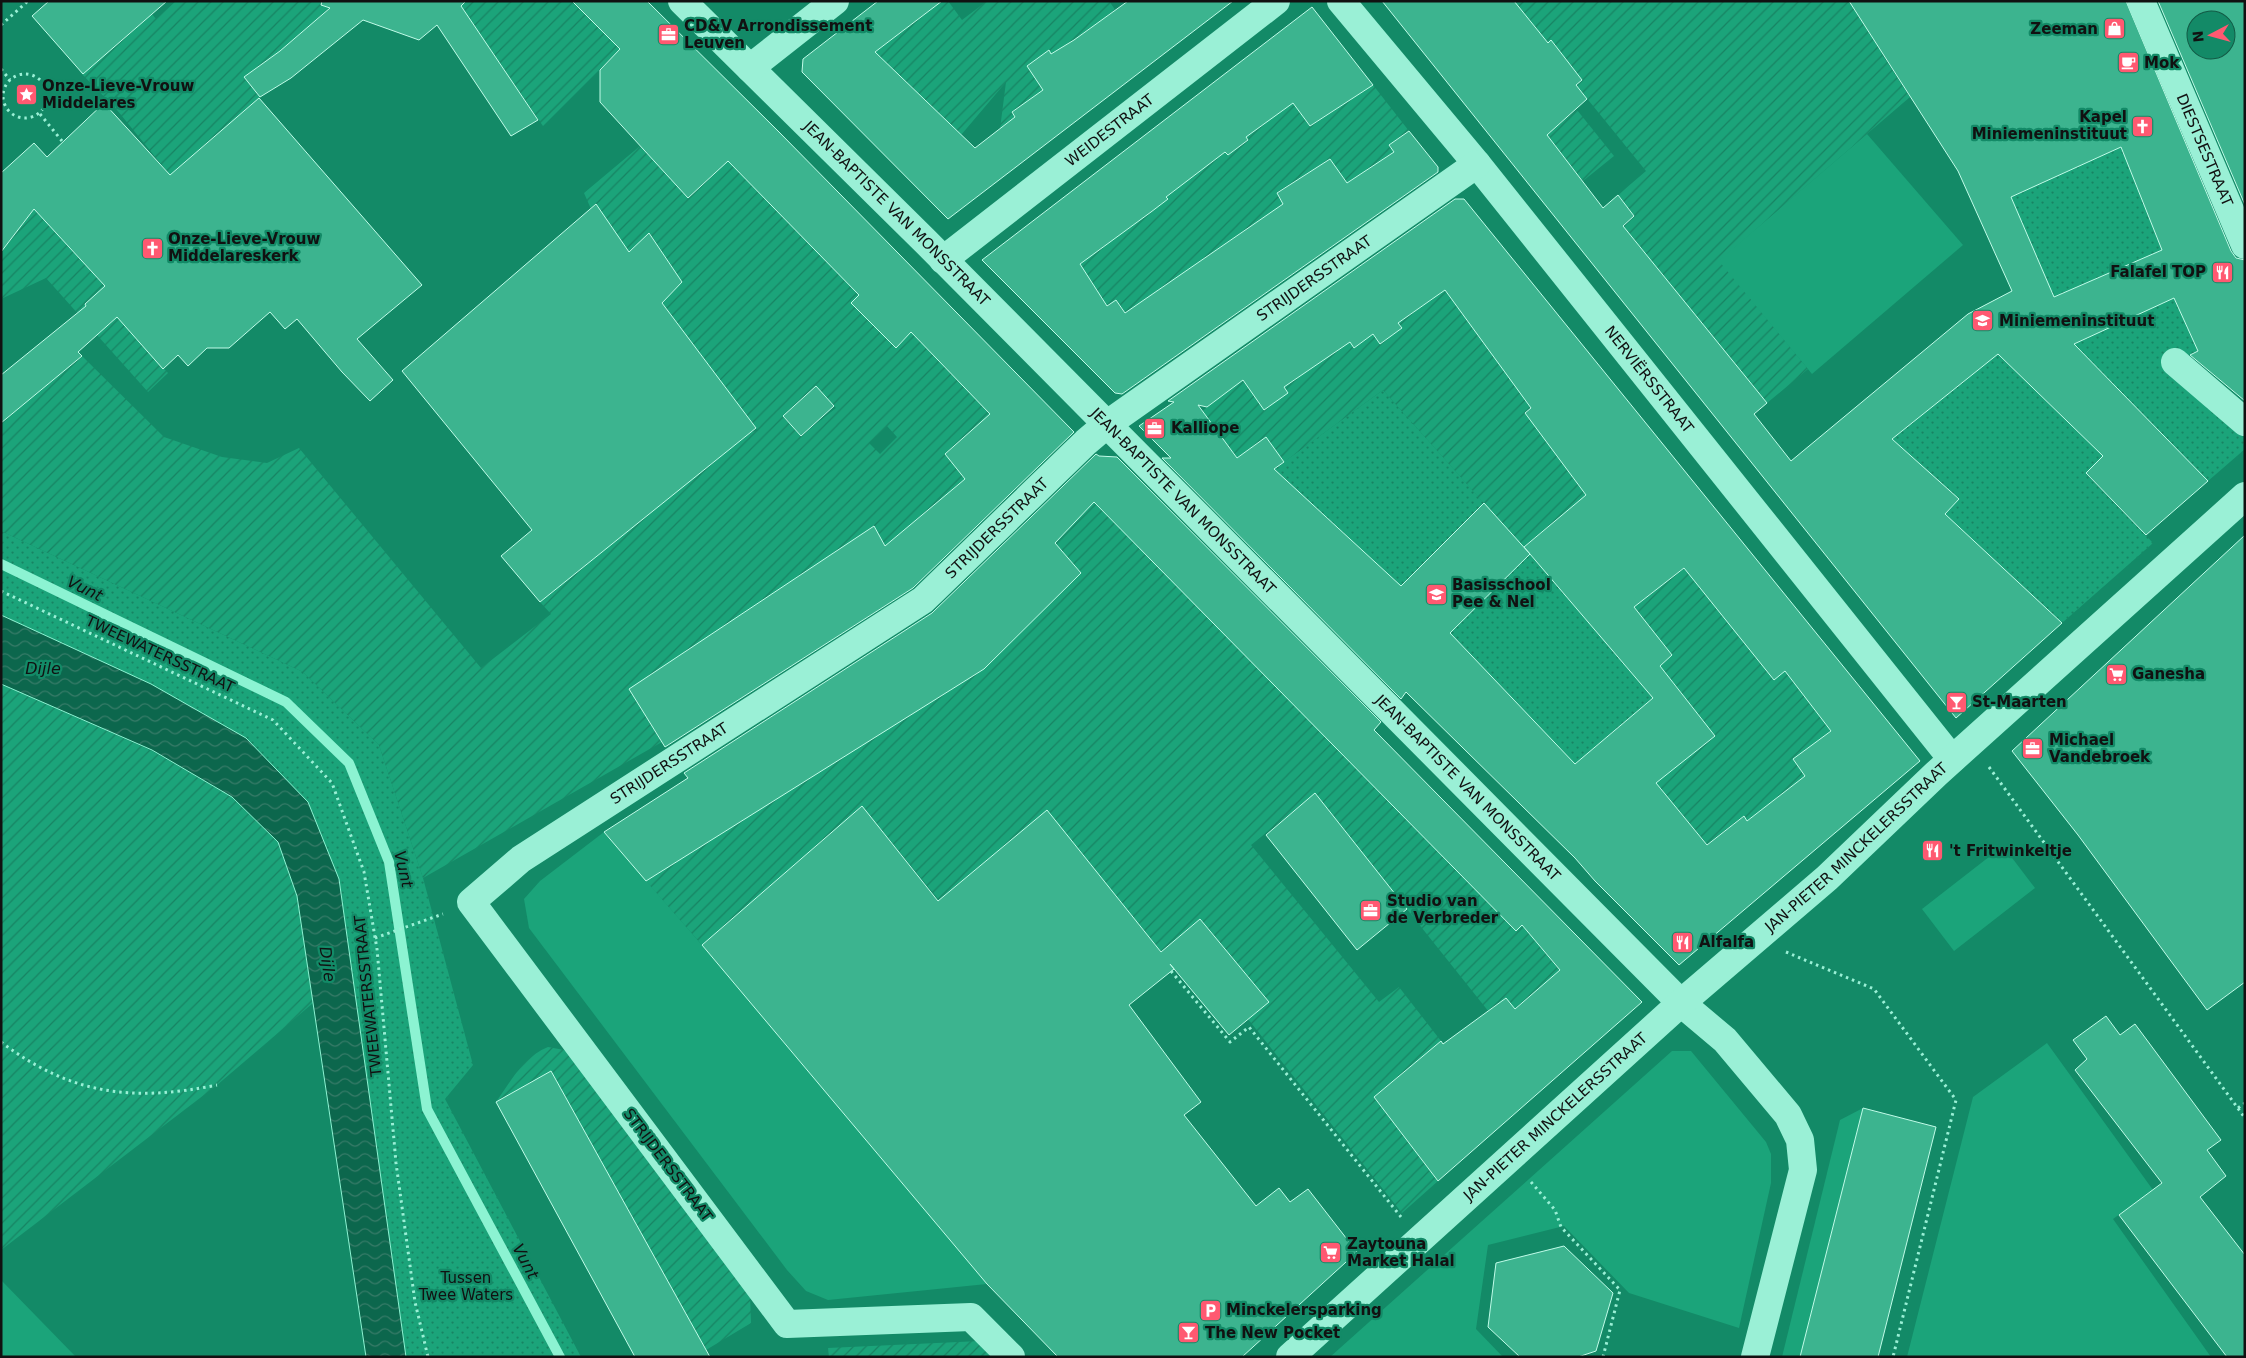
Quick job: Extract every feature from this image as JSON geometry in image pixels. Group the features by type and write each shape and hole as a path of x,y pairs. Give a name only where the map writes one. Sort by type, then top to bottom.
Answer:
{"street":[{"name":"JEAN-BAPTISTE VAN MONSSTRAAT","path":"682,1 943,260 1681,1003 1725,1040 1788,1115 1800,1140 1803,1170 1755,1357"},
{"path":"750,68 835,1"},
{"name":"WEIDESTRAAT","path":"943,260 1276,1"},
{"name":"NERVIËRSSTRAAT","path":"1341,1 1476,164 1952,759"},
{"name":"DIESTSESTRAAT","path":"2141,1 2245,245"},
{"name":"STRIJDERSSTRAAT","path":"1011,1357 971,1317 787,1324 471,902 521,859 923,600 1086,442 1106,425 1476,164"},
{"path":"2175,362 2245,422"},
{"name":"JAN-PIETER MINCKELERSSTRAAT","path":"1290,1357 1681,1003 1828,878 1952,759 2245,496"}],"path":[{"path":"1,25 28,1"},
{"path":"1,69 10,80"},
{"path":"31,74 44,83 48,98 40,114 29,118 22,118 9,112 3,100 5,86 16,75 31,74"},
{"path":"40,114 62,141"},
{"name":"TWEEWATERSSTRAAT","path":"1,591 273,720 332,783 364,872 375,938 396,1163 415,1302 428,1357"},
{"path":"1986,764 2245,1118"},
{"path":"375,938 433,918"},
{"path":"1777,948 1874,989 1956,1100 1893,1357"},
{"path":"1172,971 1230,1042 1249,1027 1401,1218"},
{"path":"1,1042 21,1057 44,1070 92,1088 143,1095 189,1091 217,1085"},
{"path":"2238,1108 2245,1103"},
{"path":"1525,1176 1555,1210 1561,1227 1620,1290 1602,1357"}],"green space":[{"path":"176,1 339,1 275,55 244,77 260,97 170,175 117,110 79,71 102,49 106,54 152,14 156,19"},
{"path":"457,1 571,1 620,49 543,126"},
{"path":"942,1 948,1 962,20 987,1 1109,1 1128,28 1093,26 1052,55 1049,51 1027,66 1046,94 1012,112 1015,117 1000,129 1006,82 961,135 900,76 894,80 874,53"},
{"path":"1498,1 1849,1 1877,45 1942,1 1955,6 1881,53 1910,97 1719,261 1808,369 1767,403 1623,226 1634,216 1618,195 1646,171 1576,85 1582,80 1551,41 1533,55"},
{"path":"1373,85 1409,131 1389,145 1394,152 1347,183 1330,159 1277,192 1288,211 1262,218 1196,264 1209,284 1191,297 1177,277 1151,295 1132,324 1117,300 1107,306 1069,250 1127,230 1167,199 1165,194 1205,167 1219,143 1228,155 1248,141 1245,137 1293,102 1311,126"},
{"path":"1577,110 1614,156 1583,181 1546,135"},
{"path":"1867,134 1963,245 1812,374 1718,261"},
{"path":"640,146 728,161 859,295 852,304 896,347 911,332 1019,444 968,433 945,454 965,479 885,546 873,527 630,689 662,742 423,878 379,745 303,672 1,531 1,423 82,356 164,437 222,457 267,463 299,448 481,668 551,614 540,602 751,432 758,431 662,303 682,282 650,233 625,255 591,209 584,193","holes":["816,386 836,408 801,436 783,417","887,426 897,437 880,454 869,443"]},
{"path":"2121,147 2162,250 2054,297 2011,197"},
{"path":"34,209 105,286 85,305 106,327 120,315 127,328 168,373 148,392 46,278 1,299 1,234 9,242"},
{"path":"1446,275 1586,495 1523,547 1383,390 1284,462 1266,437 1237,458 1202,411 1223,395 1237,372 1284,387 1343,332 1354,347 1373,334 1380,344 1402,328 1391,312 1419,308 1433,299 1426,288"},
{"path":"2174,298 2182,316 2194,310 2210,345 2182,358 2245,432 2245,449 2208,481 2074,344"},
{"path":"1998,354 2103,456 2086,474 2153,543 2062,623 1945,514 1959,499 1892,439"},
{"path":"1383,390 1484,503 1418,569 1445,600 1431,614 1274,469"},
{"path":"1094,501 1516,931 1522,925 1560,971 1514,1009 1505,998 1489,1012 1315,794 1251,845 1379,1002 1399,987 1441,1041 1374,1097 1438,1181 1402,1213 1248,1019 1269,1002 1201,920 1161,952 1047,811 939,900 862,806 702,945 646,881 984,668 1081,573 1055,543"},
{"name":"Tussen Twee Waters","path":"1,531 303,672 379,745 423,878 473,1065 445,1099 581,1357 406,1357 339,879 151,684 1,615"},
{"path":"1530,554 1653,698 1575,764 1450,633"},
{"path":"1685,568 1774,679 1785,671 1834,734 1793,759 1805,776 1747,821 1743,816 1707,844 1655,782 1714,736 1673,682 1653,698 1640,683 1672,655 1634,607"},
{"path":"1,684 152,751 232,797 278,842 297,895 313,1003 217,1085 1,1250"},
{"path":"604,832 702,945 987,1284 828,1300 806,1291 787,1270 529,928 524,899 540,881"},
{"path":"2003,846 2035,888 1954,951 1922,909"},
{"path":"2047,1043 2153,1190 2113,1219 2211,1357 1907,1357 1973,1097"},
{"path":"548,1047 564,1050 574,1056 750,1294 751,1323 706,1350 551,1071 496,1102 525,1063 539,1051"},
{"path":"1672,1051 1691,1051 1766,1142 1771,1154 1771,1183 1739,1328 1629,1293 1564,1226 1488,1245 1476,1329 1503,1357 1330,1357"},
{"path":"1863,1108 1800,1357 1782,1357 1840,1120"},
{"path":"1,1280 76,1357 1,1357"},
{"path":"980,1341 997,1357 829,1357 828,1348"}],"water":[{"name":"Dijle","path":"1,615 151,684 246,738 308,802 339,879 406,1357 366,1357 297,896 278,842 232,797 152,750 1,684"}],"building":[{"path":"49,1 167,1 83,74 32,16"},
{"path":"322,1 466,1 461,6 538,120 511,136 437,25 419,40 363,20 291,78 260,97 244,77 280,51 330,8 321,5"},
{"path":"572,1 647,1 779,132 1074,432 913,588 665,747 629,689 874,526 885,546 965,479 945,454 990,414 911,332 896,348 851,303 859,295 728,161 688,198 600,102 600,70 620,49"},
{"path":"878,1 942,1 875,52 975,148 1015,117 1012,112 1043,90 1027,66 1049,50 1051,54 1074,40 1128,1 1233,1 948,219 802,72 803,59"},
{"path":"1382,1 1514,1 1548,43 1551,40 1582,80 1576,85 1587,99 1547,135 1603,208 1618,195 1634,216 1623,226 1767,403 1754,414 1791,461 1968,314 2012,291 1958,171 1849,1 2126,1 2231,251 2236,258 2245,260 2245,401 2190,355 2198,351 2174,298 2074,344 2208,481 2146,535 2086,473 2103,456 1998,354 1892,439 1959,499 1945,514 2062,623 1956,718","holes":["2121,147 2162,250 2054,297 2011,197"]},
{"path":"2158,1 2245,1 2245,205"},
{"path":"1312,7 1373,85 1310,126 1293,103 1246,137 1248,140 1228,155 1225,152 1166,197 1168,199 1080,264 1107,306 1116,300 1125,313 1283,204 1277,193 1330,159 1347,183 1394,152 1389,145 1409,131 1438,167 1438,172 1122,394 1115,393 982,260"},
{"path":"259,98 422,285 357,339 393,380 370,401 342,372 297,319 285,329 270,312 229,348 207,348 188,366 178,355 163,369 117,317 78,352 82,356 1,423 1,375 86,306 85,304 105,286 34,209 1,252 1,173 34,143 47,157 104,103 170,175"},
{"path":"1455,199 1464,199 1920,761 1679,965 1595,881 1575,858 1406,692 1401,699 1162,458 1171,458 1139,426 1174,402 1168,401","holes":["1445,290 1531,408 1525,413 1586,495 1524,547 1530,554 1484,503 1401,586 1274,469 1284,462 1266,437 1237,458 1198,405 1207,407 1243,380 1264,410 1288,393 1284,387 1350,342 1354,348 1373,334 1380,344 1402,328 1398,323","1530,554 1653,698 1575,764 1450,633","1684,568 1774,680 1785,671 1831,731 1793,759 1805,776 1747,821 1744,816 1707,845 1656,783 1715,736 1660,666 1672,655 1634,607"]},
{"path":"596,204 629,252 649,233 682,282 662,303 756,428 540,602 501,556 532,530 402,371"},
{"path":"816,386 834,406 801,436 783,416"},
{"path":"1096,454 1099,456 1117,457 1381,722 1374,730 1642,1002 1438,1181 1374,1097 1441,1041 1443,1044 1506,998 1515,1009 1560,970 1522,925 1516,931 1094,502 1055,543 1081,573 984,669 646,881 604,832 688,778 684,773 932,613"},
{"path":"2245,535 2245,982 2207,1010 2078,835 2012,751"},
{"path":"1315,793 1407,909 1357,950 1266,835"},
{"path":"862,806 938,901 1047,810 1161,952 1200,919 1269,1002 1229,1035 1170,964 1174,969 1129,1005 1201,1102 1184,1115 1256,1206 1279,1188 1290,1202 1308,1189 1357,1252 1242,1357 1058,1357 987,1284 702,945"},
{"path":"2106,1016 2120,1035 2135,1024 2221,1140 2207,1150 2226,1176 2200,1197 2245,1255 2245,1357 2227,1357 2119,1215 2162,1183 2075,1070 2087,1059 2073,1040"},
{"path":"551,1071 710,1357 635,1357 496,1102"},
{"path":"1863,1108 1936,1127 1878,1357 1800,1357"},
{"path":"1564,1246 1613,1293 1596,1351 1578,1357 1520,1357 1488,1327 1496,1263"}],"waterway":[{"name":"Vunt","path":"1,564 286,702 349,763 389,862 427,1109 560,1357"}],"place":[{"name":"Zeeman","path":"2114,29"},
{"name":"CD&V Arrondissement Leuven","path":"668,35"},
{"name":"Mok","path":"2128,63"},
{"name":"Onze-Lieve-Vrouw Middelares","path":"26,95"},
{"name":"Kapel Miniemeninstituut","path":"2143,126"},
{"name":"Onze-Lieve-Vrouw Middelareskerk","path":"152,248"},
{"name":"Falafel TOP","path":"2222,272"},
{"name":"Miniemeninstituut","path":"1983,321"},
{"name":"Kalliope","path":"1155,428"},
{"name":"Basisschool Pee & Nel","path":"1436,594"},
{"name":"Ganesha","path":"2116,674"},
{"name":"St-Maarten","path":"1956,702"},
{"name":"Michael Vandebroek","path":"2033,749"},
{"name":"'t Fritwinkeltje","path":"1933,851"},
{"name":"Studio van de Verbreder","path":"1371,910"},
{"name":"Alfalfa","path":"1683,942"},
{"name":"Zaytouna Market Halal","path":"1331,1253"},
{"name":"Minckelersparking","path":"1210,1310"},
{"name":"The New Pocket","path":"1189,1333"}]}
